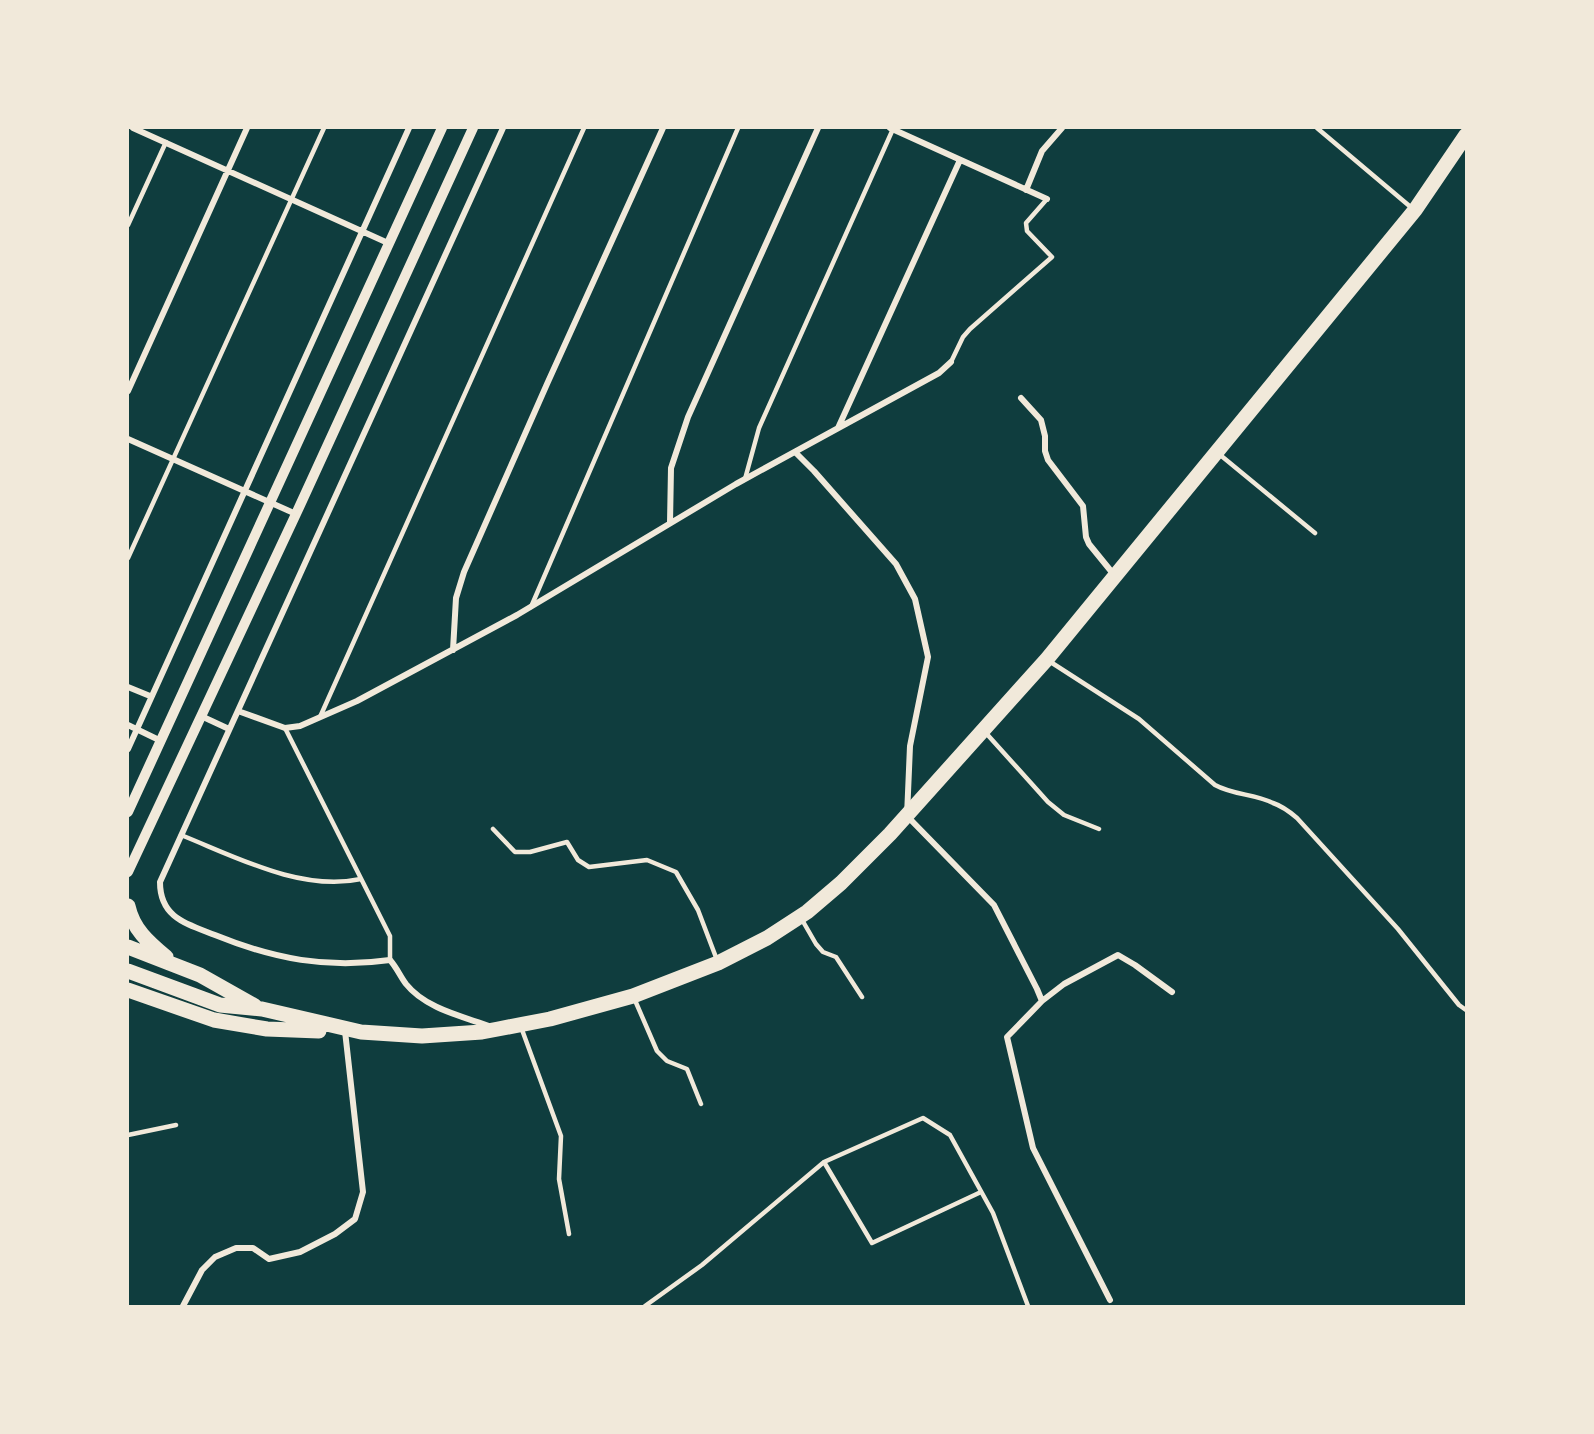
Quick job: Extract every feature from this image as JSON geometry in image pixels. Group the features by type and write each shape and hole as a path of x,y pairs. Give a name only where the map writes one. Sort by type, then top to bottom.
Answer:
{"main road":[{"path":"128,990 214,1020 267,1029 422,1036 482,1032 550,1019 633,996 718,963 767,938 800,917 841,883 907,816 1047,659 1415,210 1467,135"},
{"path":"128,906 130,919 146,941 178,966"},
{"path":"128,947 200,975 262,1010"},
{"path":"128,971 220,1005 262,1010 353,1032"}],"street":[{"path":"133,128 388,243"},
{"path":"128,391 247,128"},
{"path":"128,749 243,491 410,128"},
{"path":"128,812 159,740 442,128"},
{"path":"128,872 296,514 473,128"},
{"path":"498,1029 434,1006 406,985 390,960 360,964 330,964 288,959 245,947 178,920 164,904 160,882 503,128"},
{"path":"453,650 456,598 464,572 551,373 663,128"},
{"path":"670,523 671,468 688,417 818,128"},
{"path":"892,128 1047,199"},
{"path":"1026,189 1042,152 1058,128"},
{"path":"838,428 960,160"},
{"path":"238,711 285,728 300,726 357,701 531,607 745,479 939,373 951,362"},
{"path":"1022,398 1041,420 1048,460 1083,506 1086,537 1089,544 1115,577"},
{"path":"128,439 296,514"},
{"path":"795,452 896,564 915,600 928,657 910,746 907,816 994,905 1042,1001"},
{"path":"128,687 150,696"},
{"path":"201,716 229,729"},
{"path":"128,725 159,740"},
{"path":"1110,1300 1034,1148 1006,1037 1042,1001 1065,984 1118,955 1172,992"},
{"path":"183,1306 202,1270 215,1257 236,1248 252,1248 269,1259 300,1252 335,1234 356,1219 363,1192 353,1032"}],"lane":[{"path":"128,558 324,128"},
{"path":"320,717 584,128"},
{"path":"531,607 738,128"},
{"path":"745,479 759,428 892,128"},
{"path":"1317,128 1415,210"},
{"path":"128,225 166,142"},
{"path":"951,362 970,328 1052,257 1027,231 1026,223 1047,199"},
{"path":"1217,452 1315,533"},
{"path":"1047,659 1139,719 1215,785 1225,790 1271,802 1285,808 1297,818 1398,929 1459,1005 1467,1010"},
{"path":"285,728 390,936 390,960"},
{"path":"983,730 1048,802 1064,815 1099,829"},
{"path":"493,829 515,852 530,852 567,842 578,860 589,867 647,860 676,872 698,910 718,963"},
{"path":"181,835 275,873 341,883 361,879"},
{"path":"800,917 823,952 836,957 862,997"},
{"path":"633,996 657,1050 667,1061 687,1069 701,1104"},
{"path":"520,1025 561,1136 558,1179 569,1234"},
{"path":"645,1306 702,1265 824,1162 923,1118 950,1135 993,1213 1028,1306"},
{"path":"128,1135 176,1125"},
{"path":"824,1162 872,1243 981,1192"}]}
